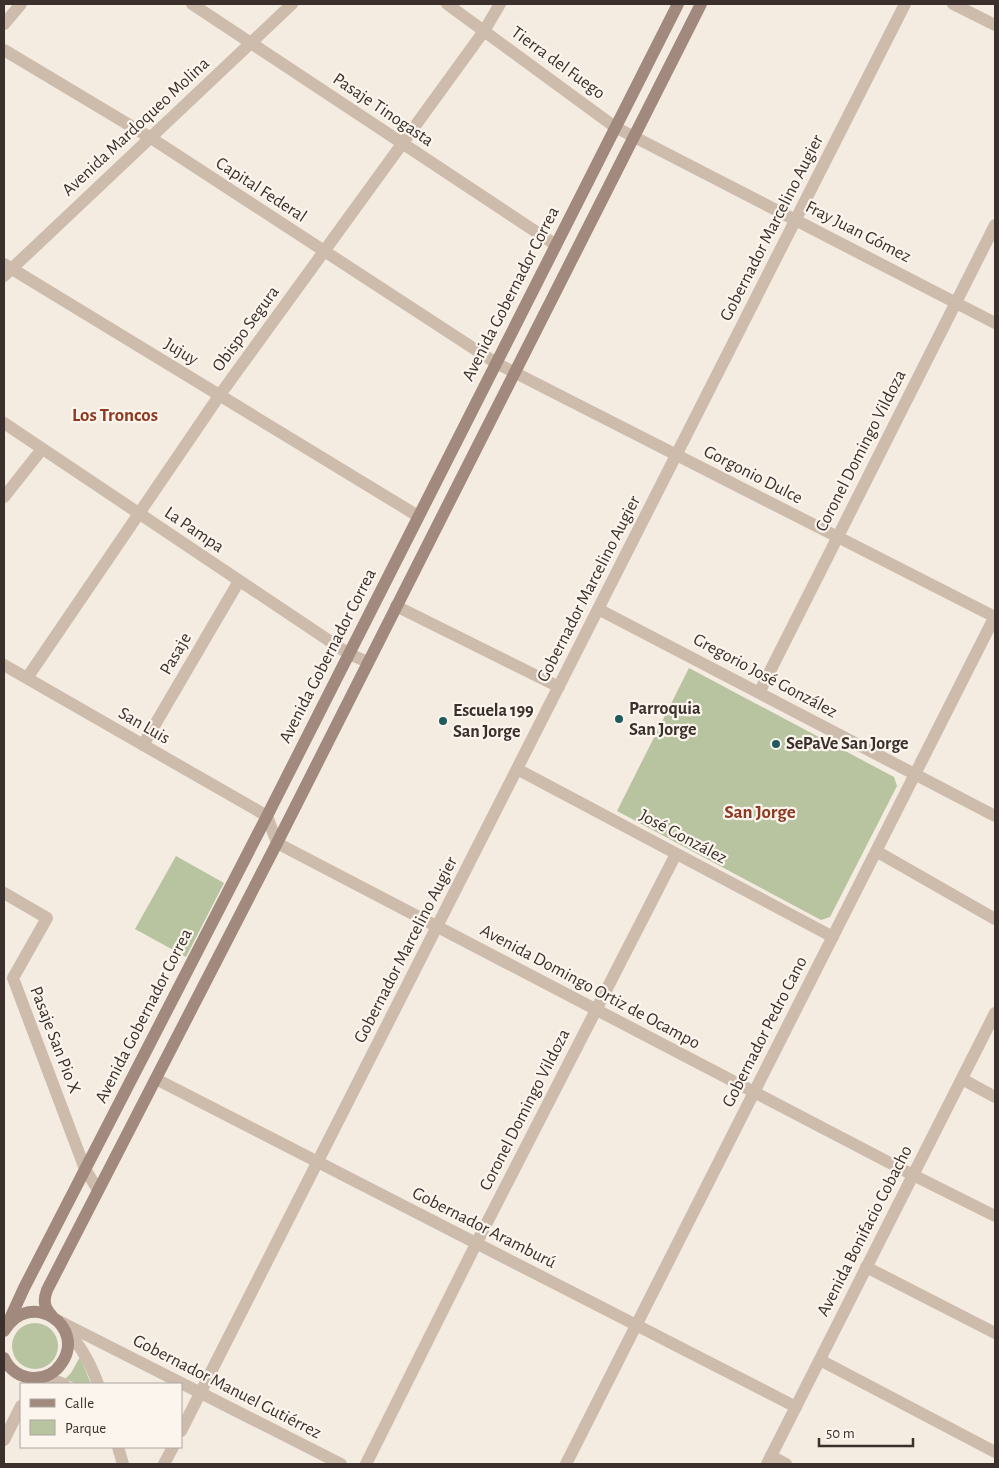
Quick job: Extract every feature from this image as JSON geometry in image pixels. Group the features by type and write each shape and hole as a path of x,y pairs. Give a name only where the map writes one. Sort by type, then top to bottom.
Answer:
{"main road":[{"name":"Avenida Gobernador Correa","path":"57,1321 46,1309 44,1298 277,843 514,373 624,132 678,4"},
{"name":"Avenida Gobernador Correa","path":"6,1327 24,1288 349,654 556,244 701,4"},
{"path":"6,1327 16,1316 24,1312 34,1311 57,1321 66,1334 68,1344 66,1353 58,1368 35,1380 24,1377 6,1365"}],"street":[{"path":"4,24 21,4"},
{"name":"Pasaje Tinogasta","path":"192,4 556,244"},
{"name":"Avenida Mardoqueo Molina","path":"6,270 151,138 292,4"},
{"name":"Tierra del Fuego","path":"447,4 624,132"},
{"name":"Obispo Segura","path":"27,678 219,396 484,31 500,4"},
{"name":"Gobernador Marcelino Augier","path":"182,1429 905,4"},
{"path":"953,4 995,25"},
{"name":"Capital Federal","path":"4,50 151,138 496,363"},
{"name":"Fray Juan Gómez","path":"624,132 995,323"},
{"name":"Coronel Domingo Vildoza","path":"759,693 995,224"},
{"name":"Jujuy","path":"6,270 418,516"},
{"name":"Gorgonio Dulce","path":"496,363 995,617"},
{"name":"La Pampa","path":"4,423 349,654 368,662"},
{"path":"4,497 42,449"},
{"name":"Pasaje","path":"143,746 240,581"},
{"path":"396,606 559,687"},
{"name":"Gregorio José González","path":"598,609 995,816"},
{"name":"Gobernador Pedro Cano","path":"566,1464 995,617"},
{"name":"San Luis","path":"4,665 266,816"},
{"name":"José González","path":"517,769 833,937"},
{"path":"266,816 277,843"},
{"name":"Avenida Domingo Ortiz de Ocampo","path":"277,843 995,1216"},
{"path":"876,851 995,919"},
{"name":"Coronel Domingo Vildoza","path":"366,1464 476,1244 676,854"},
{"name":"Pasaje San Pio X","path":"4,893 47,918 13,978 85,1169"},
{"name":"Avenida Bonifacio Cobacho","path":"769,1460 995,1013"},
{"name":"Gobernador Aramburú","path":"156,1079 796,1407"},
{"path":"962,1079 995,1096"},
{"path":"85,1169 98,1190"},
{"path":"866,1267 995,1333"},
{"path":"57,1321 72,1335 80,1346 98,1383"},
{"name":"Gobernador Manuel Gutiérrez","path":"57,1321 182,1383"},
{"path":"62,1362 80,1346 98,1340"},
{"path":"820,1360 995,1452"},
{"path":"35,1380 57,1383"},
{"name":"Gobernador Manuel Gutiérrez","path":"182,1383 341,1464"},
{"path":"4,1440 20,1408"},
{"path":"118,1448 123,1464"},
{"path":"164,1464 172,1448"},
{"path":"769,1460 786,1464"}],"green space":[{"path":"689,668 894,777 897,786 830,917 821,920 617,811"},
{"path":"176,856 224,883 186,957 135,929"},
{"path":"30,1323 40,1323 54,1333 58,1346 54,1359 48,1365 40,1369 30,1369 16,1359 12,1351 12,1341 22,1327"},
{"path":"80,1357 91,1383 75,1383 65,1379 71,1373"}],"place":[{"name":"Parroquia San Jorge","path":"619,719"},
{"name":"Escuela 199 San Jorge","path":"443,721"},
{"name":"SePaVe San Jorge","path":"776,744"}],"district":[{"name":"Los Troncos","path":"115,415"},
{"name":"San Jorge","path":"760,812"}]}
